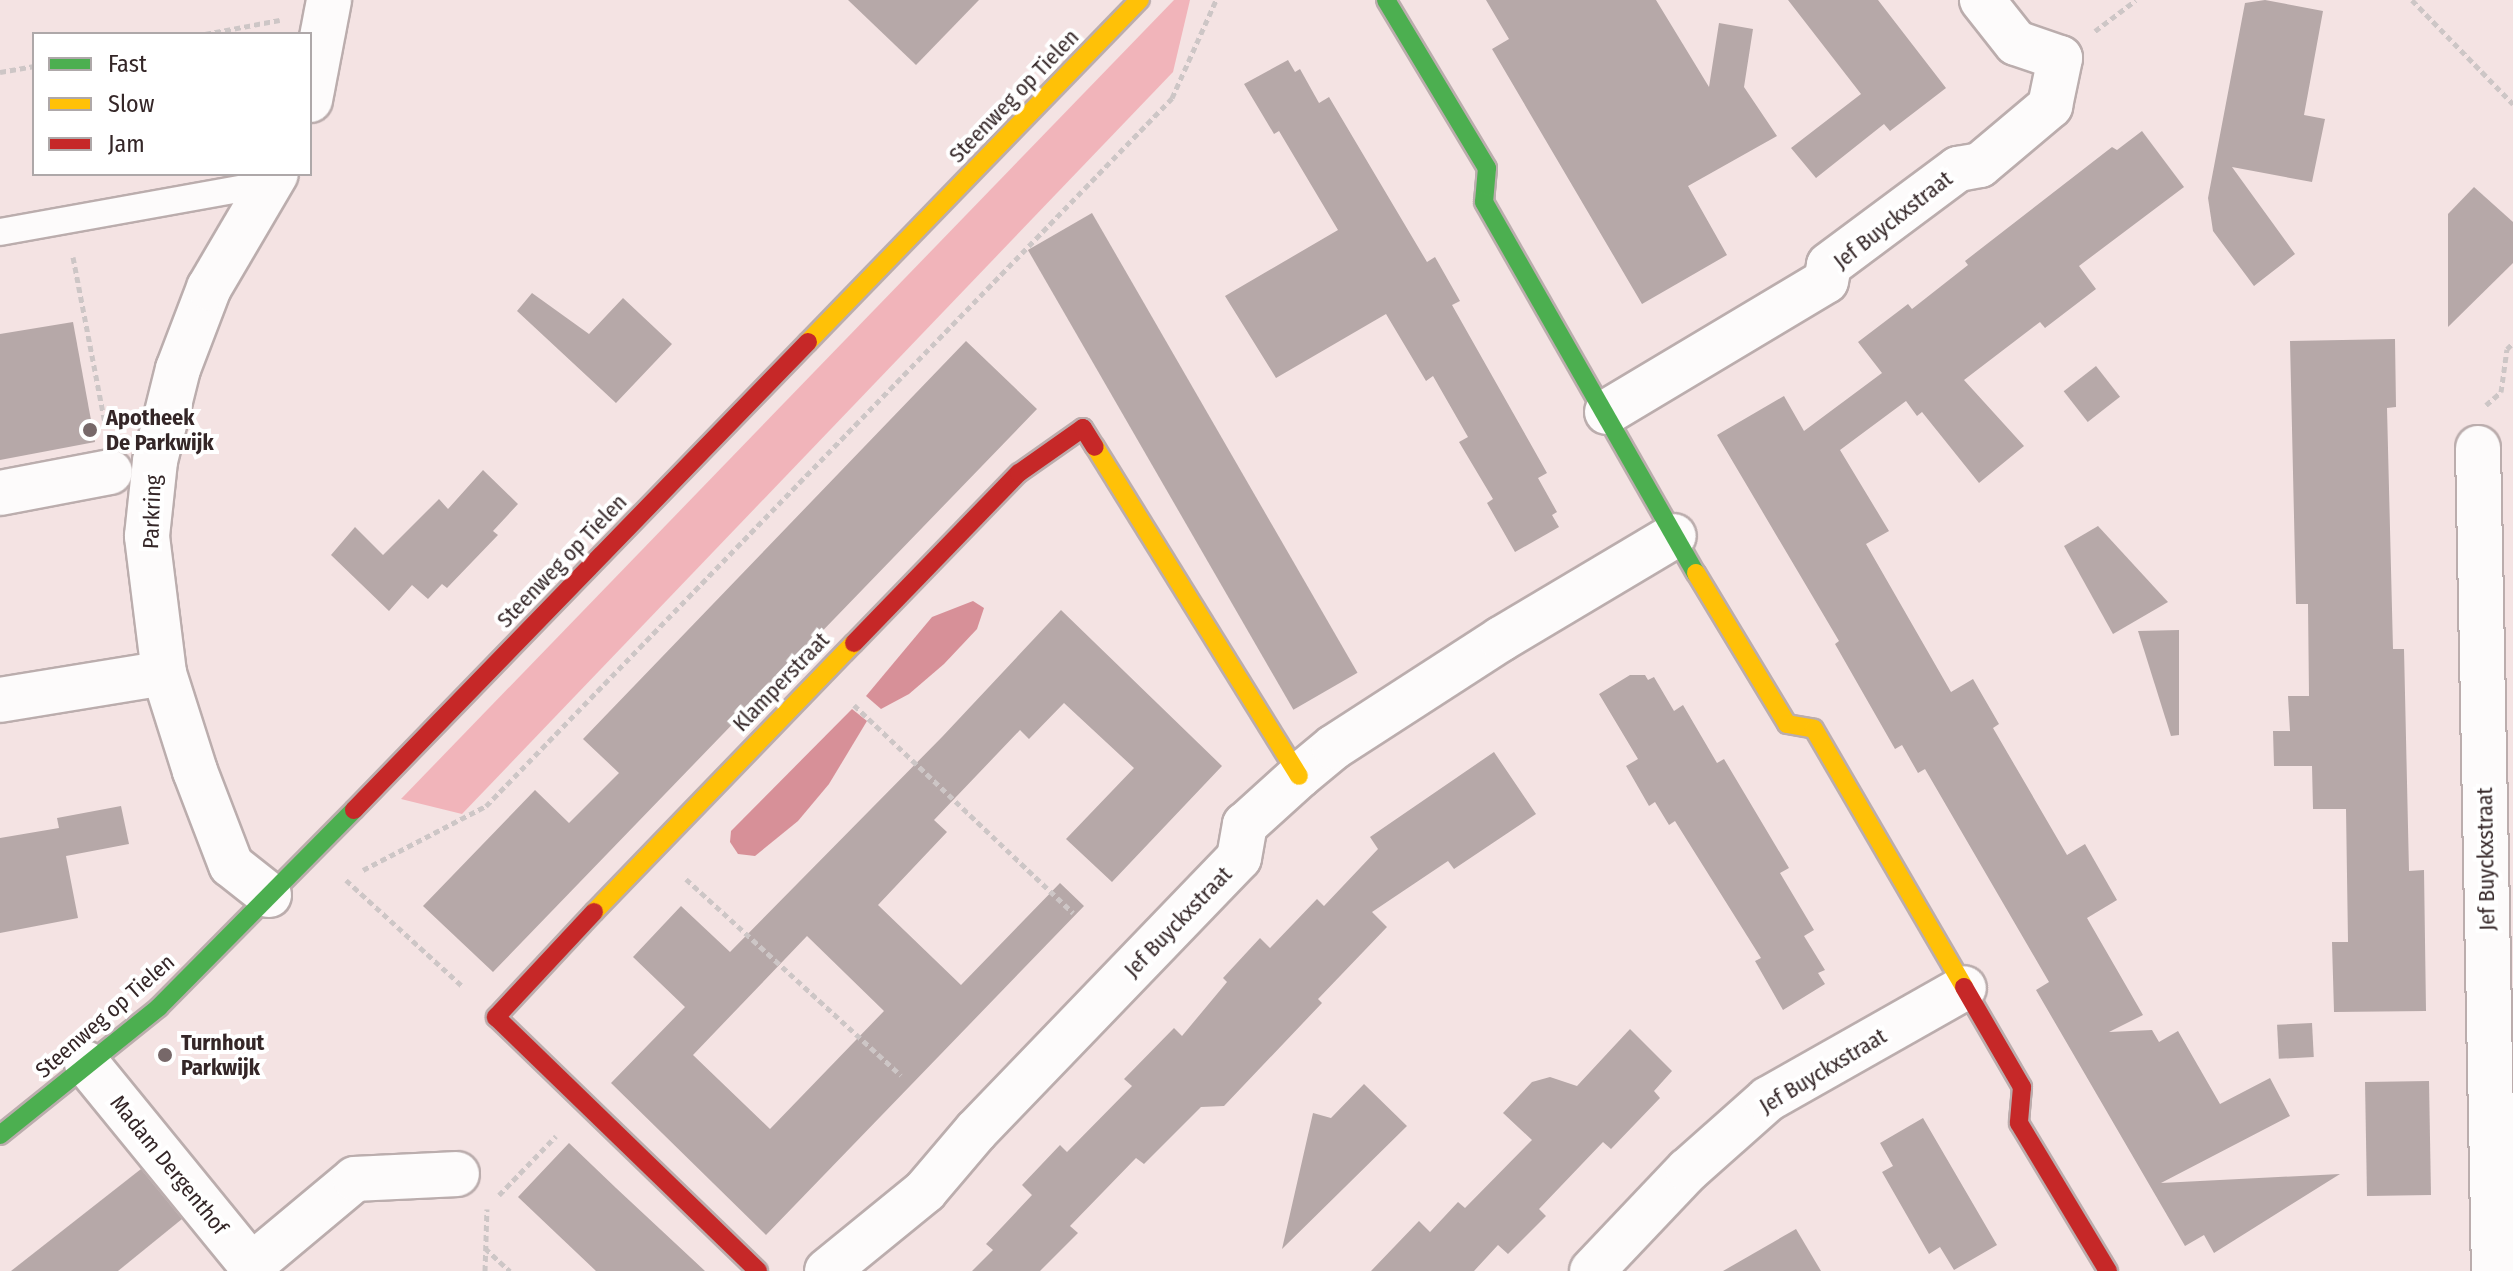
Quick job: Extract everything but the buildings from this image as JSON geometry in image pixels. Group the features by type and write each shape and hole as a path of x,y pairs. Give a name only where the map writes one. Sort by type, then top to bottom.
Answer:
{"street":[{"name":"Steenweg op Tielen","path":"0,1135 159,1007 1140,0"},
{"path":"1386,0 1487,168 1484,202 1607,412 1674,536 1787,724 1814,729 2022,1087 2019,1123 2108,1271"},
{"name":"Jef Buyckxstraat","path":"1607,412 1826,281 1829,265 1958,169 1980,165 2050,106 2060,58 2016,43 1982,0"},
{"path":"312,90 329,6"},
{"name":"Parkring","path":"269,895 231,865 195,771 164,673 147,536 155,461 178,369 209,288 274,178"},
{"name":"Klamperstraat","path":"496,1017 653,849 1019,473 1083,428 1299,776"},
{"name":"Jef Buyckxstraat","path":"2478,448 2494,1271"},
{"path":"0,493 111,456"},
{"name":"Jef Buyckxstraat","path":"827,1271 925,1191 976,1131 1239,858 1245,825 1299,776 1334,747 1501,639 1674,536"},
{"path":"0,700 164,673"},
{"name":"Jef Buyckxstraat","path":"1592,1271 1688,1170 1768,1099 1964,988"},
{"path":"496,1017 758,1271"},
{"name":"Madam Dergenthof","path":"87,1064 254,1268 355,1179 457,1174"}],"lane":[{"path":"0,232 274,178"}],"path":[{"path":"269,895 346,879 486,806 1172,98 1216,0"},
{"path":"2412,0 2513,104"},
{"path":"214,32 329,6"},
{"path":"0,72 32,66"},
{"path":"66,220 111,456"},
{"path":"2478,448 2477,413 2501,392 2507,349 2513,343"},
{"path":"822,674 1073,913"},
{"path":"653,849 901,1075"},
{"path":"346,879 496,1017"},
{"path":"485,1271 486,1210 586,1104"},
{"path":"485,1248 510,1271"}],"shaded area":[{"path":"1174,0 1190,0 1173,72 462,814 401,799"},
{"path":"973,601 984,608 977,629 944,664 909,694 881,709 866,696 932,617"},
{"path":"852,709 867,721 829,784 798,821 755,856 738,854 730,842 731,831"}],"traffic: fast":[{"path":"1386,0 1487,168 1484,202 1696,573"},
{"path":"0,1135 159,1007 354,810"}],"traffic: slow":[{"path":"808,342 1140,0"},
{"path":"1095,447 1299,776"},
{"path":"1696,573 1787,724 1814,729 1964,987"},
{"path":"594,912 854,643"}],"traffic: jam":[{"path":"354,810 808,342"},
{"path":"854,643 1019,473 1083,428 1095,447"},
{"path":"594,912 496,1017 758,1271"},
{"path":"1964,987 2022,1087 2019,1123 2108,1271"}],"place":[{"name":"Apotheek De Parkwijk","path":"90,430"},
{"name":"Turnhout Parkwijk","path":"165,1055"}]}
